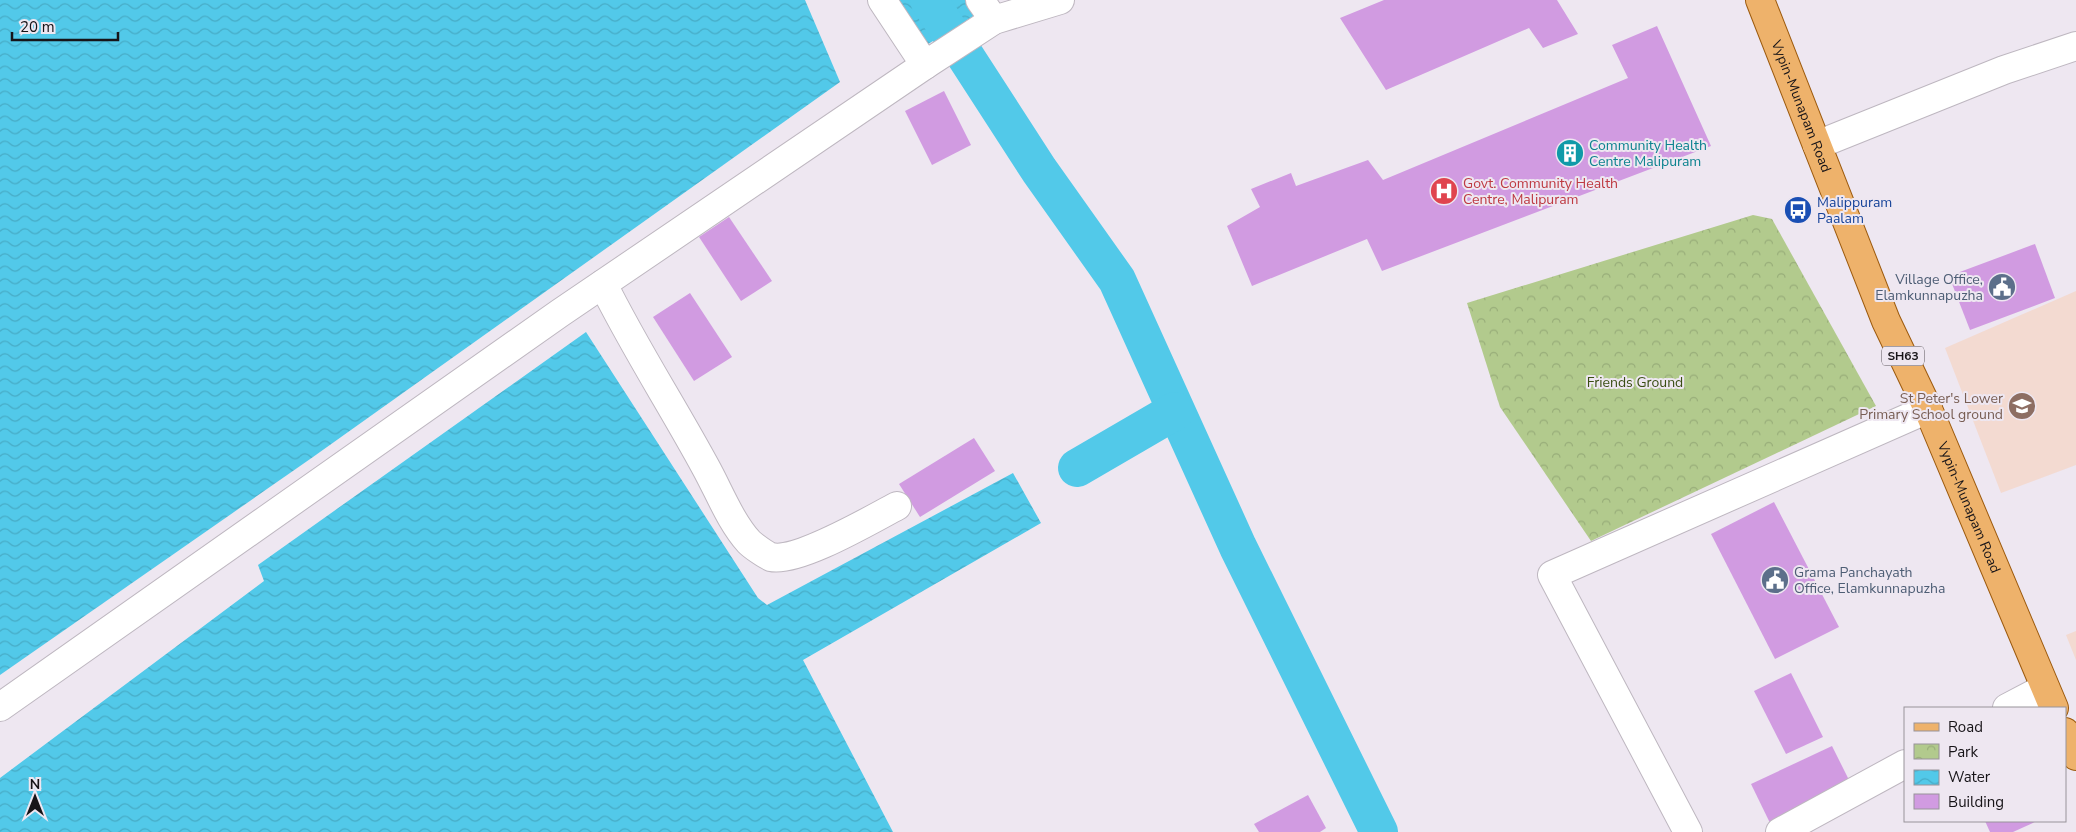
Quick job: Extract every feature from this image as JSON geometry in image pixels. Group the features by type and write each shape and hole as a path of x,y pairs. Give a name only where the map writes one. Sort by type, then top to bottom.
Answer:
{"main road":[{"name":"Vypin-Munapam Road","path":"1760,0 1886,321 1928,409 2049,698"},
{"path":"2066,734 2076,756"}],"street":[{"path":"882,0 925,65"},
{"path":"0,707 603,284 925,65 987,10 1060,0"},
{"path":"1817,145 2004,70 2076,46"},
{"path":"603,284 626,332 705,466 725,504 750,543 771,557 793,555 825,543 897,506"},
{"path":"1688,832 1552,575 1928,409"},
{"path":"2011,707 2049,698"},
{"path":"1780,832 1904,765"}],"shaded area":[{"name":"St Peter's Lower Primary School ground","path":"2076,291 2076,465 2001,493 1945,348"},
{"path":"2076,631 2076,660 2066,635"}],"green space":[{"name":"Friends Ground","path":"1753,215 1772,219 1876,406 1591,541 1500,407 1467,303"}],"water":[{"path":"0,0 805,0 840,82 313,457 0,675"},
{"path":"896,0 976,0 982,11 920,49"},
{"path":"586,332 758,598 767,605 1013,473 1041,523 803,660 893,832 0,832 0,778 264,581 258,565"}],"building":[{"path":"1384,0 1557,0 1578,34 1543,48 1529,28 1386,90 1340,18"},
{"name":"Community Health Centre Malipuram","path":"1657,26 1711,146 1382,271 1367,239 1252,286 1227,226 1260,207 1251,189 1291,173 1296,186 1368,160 1383,180 1628,78 1612,45"},
{"path":"944,91 971,145 932,165 905,111"},
{"path":"729,217 772,281 741,301 699,237"},
{"name":"Village Office, Elamkunnapuzha","path":"2035,244 2055,298 1970,330 1949,276"},
{"path":"690,293 732,357 694,381 653,317"},
{"path":"974,438 995,471 920,517 899,484"},
{"name":"Grama Panchayath Office, Elamkunnapuzha","path":"1774,502 1839,627 1775,659 1711,534"},
{"path":"1791,673 1823,737 1786,754 1754,691"},
{"path":"1832,746 1851,784 1770,823 1751,784"},
{"path":"1308,795 1326,828 1320,832 1259,832 1254,824"},
{"path":"1985,822 2035,822 2013,832 1990,832"}],"waterway":[{"path":"929,0 1039,170 1117,280 1238,547 1379,832"},
{"path":"1077,468 1175,411"}],"place":[{"name":"Community Health Centre Malipuram","path":"1570,153"},
{"name":"Govt. Community Health Centre, Malipuram","path":"1444,191"},
{"name":"Malippuram Paalam","path":"1798,210"},
{"name":"Village Office, Elamkunnapuzha","path":"2002,287"},
{"name":"St Peter's Lower Primary School ground","path":"2022,406"},
{"name":"Grama Panchayath Office, Elamkunnapuzha","path":"1775,580"}]}
